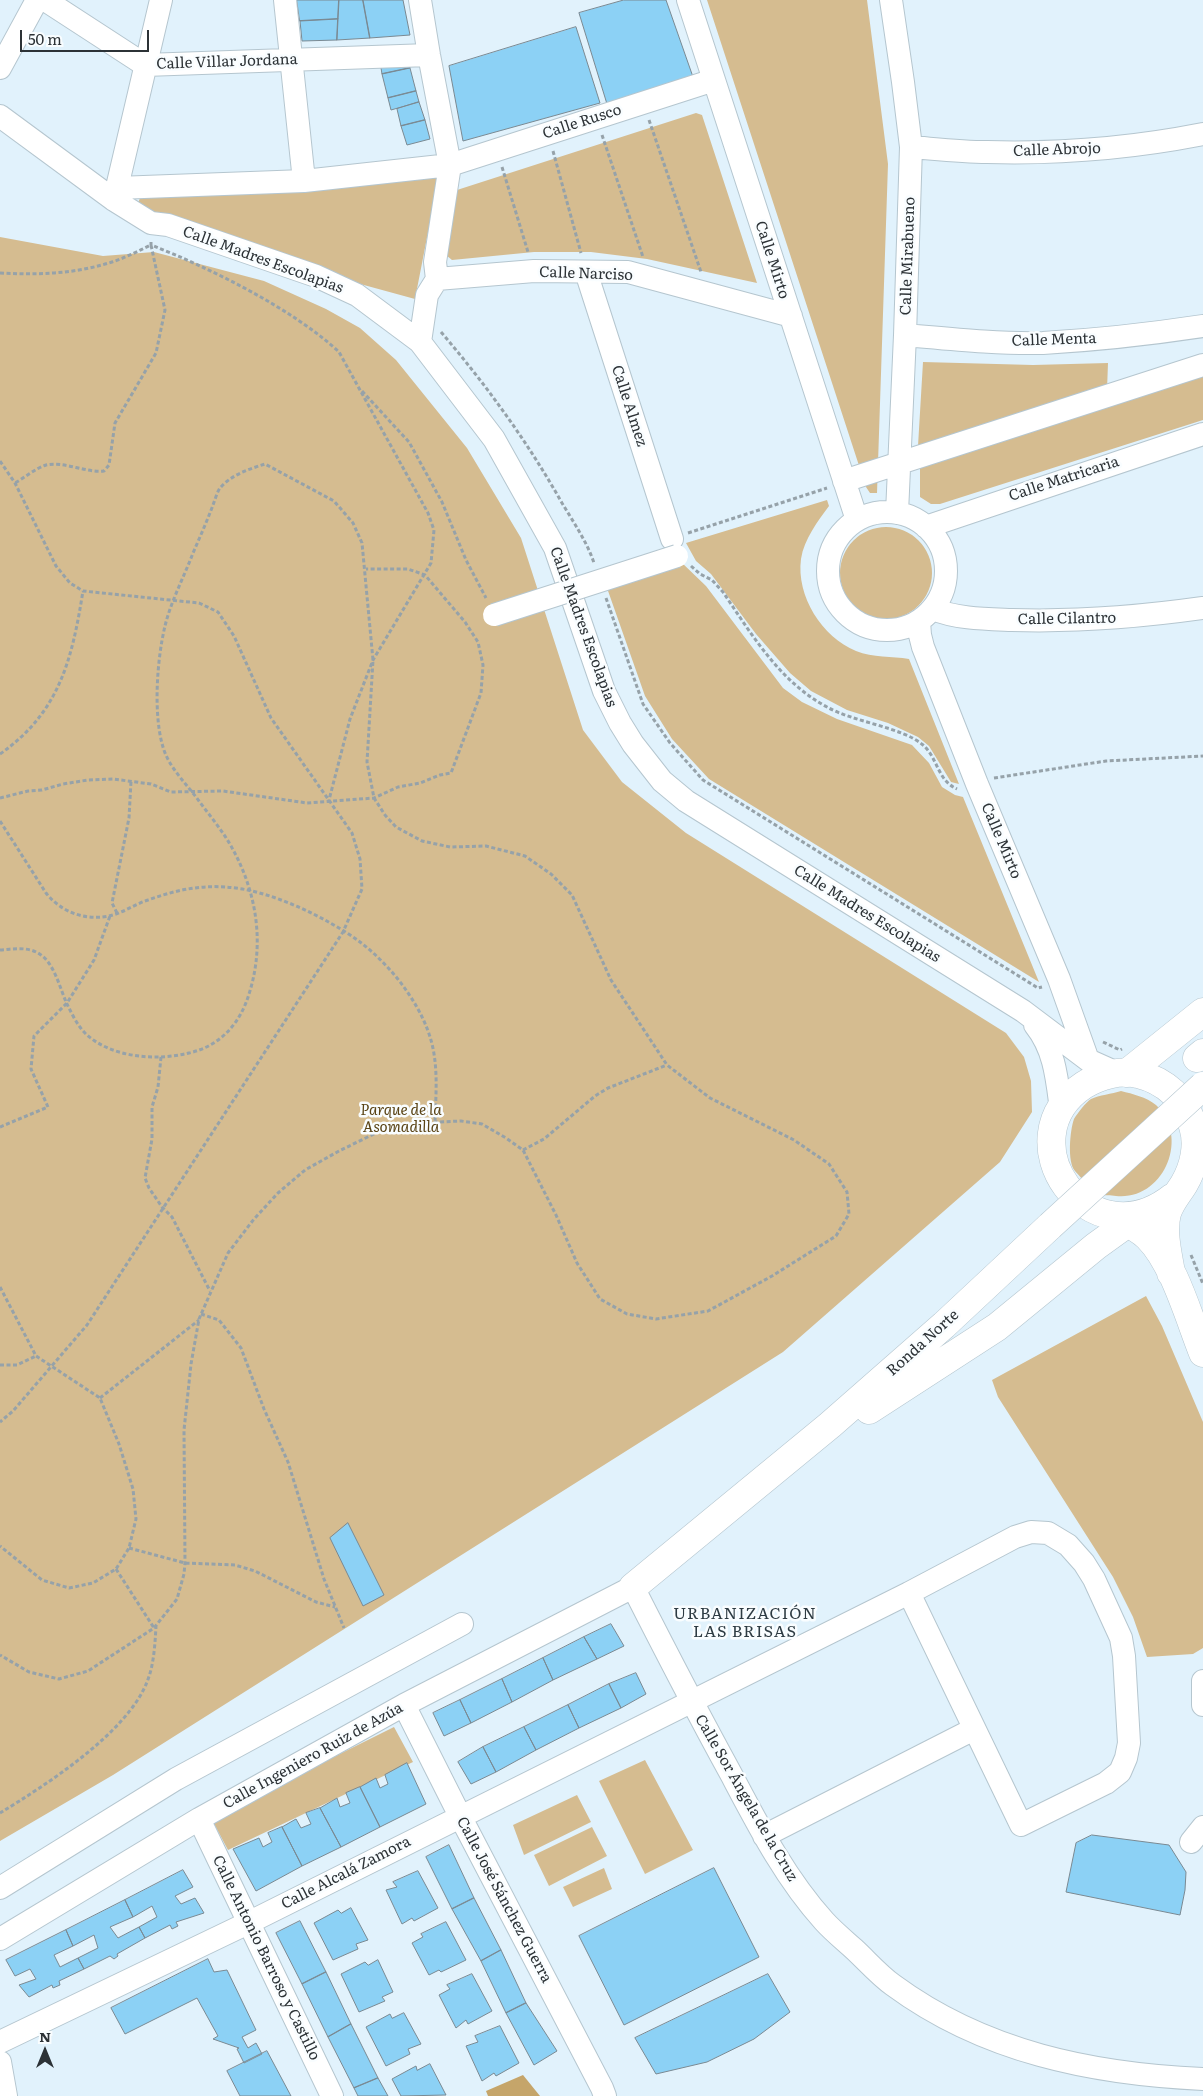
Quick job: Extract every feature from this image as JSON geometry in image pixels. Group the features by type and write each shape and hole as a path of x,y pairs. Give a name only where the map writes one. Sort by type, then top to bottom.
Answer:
{"main road":[{"path":"1122,1073 1203,1012"},
{"path":"1171,1273 1166,1241 1166,1222 1173,1197 1190,1174 1200,1138 1180,1099 1168,1087 1153,1079 1122,1073 1103,1075 1090,1081 1068,1098 1060,1110 1053,1130 1054,1163 1060,1178 1069,1192 1082,1203 1096,1211 1126,1218 1149,1238 1164,1258 1203,1352"},
{"name":"Ronda Norte","path":"633,1587 830,1425 944,1325 1203,1086"},
{"path":"830,1425 870,1409 997,1327 1096,1246 1126,1218 1151,1211 1173,1197"}],"street":[{"path":"0,68 36,0"},
{"name":"Calle Villar Jordana","path":"45,0 145,65 429,55"},
{"path":"161,0 115,194 304,181 450,165"},
{"path":"285,0 304,181"},
{"path":"420,0 450,165 435,262 437,279 427,295 420,342"},
{"name":"Calle Mirto","path":"688,0 857,520"},
{"name":"Calle Mirabueno","path":"891,0 911,147 897,513"},
{"name":"Calle Rusco","path":"450,165 714,80"},
{"name":"Calle Madres Escolapias","path":"0,116 115,194 152,222 168,225 316,276 357,295 420,342 494,439 555,548 604,691 633,744 662,781 686,802 1023,1011 1088,1060 1122,1073"},
{"name":"Calle Abrojo","path":"911,147 987,152 1067,151 1132,146 1203,134"},
{"name":"Calle Narciso","path":"437,279 534,271 628,272 791,316"},
{"name":"Calle Almez","path":"586,272 675,547"},
{"name":"Calle Menta","path":"905,335 971,341 1042,343 1152,334 1203,326"},
{"path":"844,481 900,465 1203,365"},
{"name":"Calle Matricaria","path":"926,527 1203,434"},
{"path":"876,513 897,513 912,518 926,527 937,541 944,557 946,575 942,593 926,615 904,628 887,630 870,628 854,620 841,609 832,595 828,578 828,561 834,545 844,531 857,520 876,513"},
{"path":"494,614 675,547"},
{"name":"Calle Cilantro","path":"926,615 945,614 1061,621 1122,618 1203,608"},
{"name":"Calle Mirto","path":"926,615 920,635 927,656 977,784 1059,979 1088,1060"},
{"name":"Calle Madres Escolapias","path":"1023,1011 1047,1042 1055,1069 1060,1110"},
{"name":"Calle Alcalá Zamora","path":"0,2042 248,1923 692,1702 909,1593 1015,1536 1031,1532 1048,1532 1068,1544 1084,1563 1094,1579 1121,1638 1129,1742 1126,1758 1120,1772 1106,1784 1021,1825 974,1729"},
{"name":"Calle Sor Ángela de la Cruz","path":"633,1587 764,1836 794,1884 825,1922 892,1984 969,2030 1009,2047 1049,2058 1100,2068 1158,2076 1203,2079"},
{"name":"Calle Ingeniero Ruiz de Azúa","path":"0,1938 200,1819 404,1705 633,1587"},
{"path":"764,1836 974,1729 909,1593"},
{"path":"0,1888 176,1779 462,1624"},
{"path":"1203,1681 1203,1705"},
{"name":"Calle José Sánchez Guerra","path":"404,1705 605,2096"},
{"name":"Calle Antonio Barroso y Castillo","path":"200,1819 332,2096"},
{"path":"0,2062 6,2096"}],"path":[{"path":"643,102 708,294"},
{"path":"596,118 651,279"},
{"path":"548,133 586,272"},
{"path":"496,150 534,271"},
{"path":"15,482 46,466 72,467 95,472 104,471 109,465 115,423 156,353 163,319 164,310 151,245 152,222"},
{"path":"0,274 31,275 70,272 112,262 151,245 180,257 250,292 324,338 339,352 428,513 434,530 431,563 388,633 374,660 350,719 329,801"},
{"path":"440,330 502,408 590,550 595,566"},
{"path":"358,387 409,442 442,502 466,560 494,614"},
{"path":"0,461 15,482 56,566 70,583 83,591 200,603 218,612 234,636 271,718 352,833 360,859 362,889 343,932 86,1325 13,1411 0,1422"},
{"path":"0,950 22,948 42,956 54,972 76,1021 86,1034 99,1043 130,1054 161,1057 190,1053 212,1045 233,1028 245,1010 254,981 258,949 257,922 251,890 230,844 173,769 163,746 157,705 158,676 165,626 220,488 243,471 265,464 334,501 353,523 362,543 374,660 367,762 374,798 385,815 396,827 422,841 450,847 486,846 525,856 551,874 572,895 611,980 667,1065 710,1098 794,1140 829,1164 847,1192 849,1214 836,1236 772,1276 708,1311 656,1319 628,1314 600,1299 577,1263 556,1214 523,1150 482,1124 461,1121 434,1121 378,1132 339,1150 305,1170 278,1193 254,1219 228,1253 199,1319 191,1364 184,1430 185,1563 177,1599 155,1626 88,1671 59,1679 29,1672 0,1655"},
{"path":"675,547 844,481"},
{"path":"675,547 685,552 690,564 717,586 784,676 827,707 856,719 908,736 923,745 940,774 949,785 959,790"},
{"path":"0,798 63,784 113,779 150,784 171,792 223,791 307,804 374,798 398,787 420,783 451,773 481,693 484,666 478,642 465,622 425,575 408,569 366,569"},
{"path":"0,754 15,744 37,722 54,696 71,651 83,591"},
{"path":"605,594 643,704 670,743 702,780 1038,988 1059,979"},
{"path":"991,778 1106,761 1203,756"},
{"path":"117,913 112,903 129,818 131,781"},
{"path":"0,820 46,893 54,904 64,910 90,918 110,916 146,900 190,888 226,886 251,890 296,905 360,942 384,964 405,989 421,1015 428,1032 436,1064 434,1121"},
{"path":"0,1128 48,1107 31,1069 34,1036 67,1003 94,960 110,916"},
{"path":"1099,1033 1103,1042 1120,1050 1128,1046"},
{"path":"161,1057 158,1087 152,1107 152,1139 145,1178 149,1188 162,1207 172,1216 210,1292"},
{"path":"523,1150 544,1139 595,1096 608,1088 667,1065"},
{"path":"1189,1249 1203,1284"},
{"path":"0,1287 36,1356 100,1398 119,1444 132,1489 136,1519 129,1548 116,1569 93,1583 69,1588 42,1580 0,1546"},
{"path":"201,1314 219,1320 241,1348 264,1409 288,1462 322,1570 344,1628"},
{"path":"100,1398 199,1319"},
{"path":"0,1365 17,1365 36,1356"},
{"path":"129,1548 185,1563 235,1565 255,1571 316,1602 335,1608"},
{"path":"0,1813 50,1782 129,1714 140,1698 148,1681 154,1656 155,1626 116,1569"}],"green space":[{"path":"707,0 867,0 888,164 877,493 870,493 866,487"},
{"path":"696,113 702,115 757,283 647,259 591,252 534,252 452,260 446,255 457,190"},
{"path":"440,171 415,299 320,273 164,219 138,203 140,198"},
{"name":"Parque de la Asomadilla","path":"0,237 103,256 154,252 264,281 326,309 360,328 396,360 467,448 521,538 583,730 622,782 686,833 1006,1033 1024,1057 1031,1081 1032,1112 1000,1162 783,1352 113,1775 0,1841"},
{"path":"923,362 1033,365 1108,363 1107,390 918,446"},
{"path":"1203,374 1203,420 940,504 931,504 920,497 920,467"},
{"path":"827,500 829,506 808,537 801,559 803,587 807,601 822,625 844,645 869,655 909,659 959,784 951,782 929,746 918,737 888,723 847,710 811,691 790,673 756,634 711,574 696,561 686,543"},
{"path":"886,527 904,531 918,541 928,555 932,573 928,591 918,605 904,615 886,619 868,615 854,605 844,591 840,573 844,555 854,541 868,531"},
{"path":"680,561 706,586 783,688 802,702 837,719 912,745 929,763 942,787 955,795 963,797 1039,982 709,779 672,739 645,696 607,588"},
{"path":"1121,1091 1144,1098 1156,1105 1166,1119 1171,1134 1171,1150 1167,1165 1159,1178 1147,1189 1133,1195 1103,1195 1091,1187 1072,1167 1070,1153 1071,1130 1074,1119 1091,1099"},
{"path":"1146,1296 1162,1326 1203,1422 1203,1648 1193,1654 1147,1657 1133,1617 1113,1577 998,1397 992,1380"},
{"path":"394,1727 413,1762 228,1850 211,1818"},
{"path":"645,1760 693,1850 645,1874 599,1781"},
{"path":"577,1795 591,1822 524,1855 513,1825"},
{"path":"592,1827 607,1856 549,1886 534,1855"},
{"path":"604,1868 612,1889 573,1907 563,1887"}],"shaded area":[{"path":"523,2075 540,2096 488,2096 486,2091"}],"building":[{"path":"297,0 339,0 338,19 300,21"},
{"path":"339,0 363,0 370,38 337,40"},
{"path":"363,0 403,0 410,35 370,38"},
{"path":"624,0 666,0 693,77 607,104 579,13"},
{"path":"338,19 337,40 302,41 300,21"},
{"path":"576,27 600,103 463,141 449,66"},
{"path":"408,60 410,68 382,74 380,62"},
{"path":"410,68 416,91 388,98 382,74"},
{"path":"416,91 419,102 391,110 388,98"},
{"path":"419,102 425,120 401,126 397,109"},
{"path":"425,120 430,139 407,145 401,126"},
{"path":"348,1523 384,1595 363,1606 330,1538"},
{"path":"611,1624 624,1646 597,1659 584,1637"},
{"path":"584,1637 597,1659 553,1680 543,1658"},
{"path":"543,1658 553,1680 512,1702 502,1679"},
{"path":"636,1673 646,1694 621,1708 609,1684"},
{"path":"502,1679 512,1702 471,1723 460,1700"},
{"path":"609,1684 621,1708 579,1728 568,1705"},
{"path":"460,1700 471,1723 444,1736 433,1713"},
{"path":"568,1705 579,1728 536,1750 524,1727"},
{"path":"524,1727 536,1750 496,1772 483,1747"},
{"path":"483,1747 496,1772 471,1784 458,1762"},
{"path":"407,1763 426,1804 380,1827 360,1787 376,1778 380,1788 388,1784 385,1775"},
{"path":"360,1787 380,1827 341,1847 320,1808 337,1798 340,1807 350,1803 346,1793"},
{"path":"320,1808 341,1847 302,1866 282,1827 296,1819 301,1828 311,1824 306,1813"},
{"path":"282,1827 302,1866 256,1891 233,1849 259,1838 263,1847 272,1842 268,1833"},
{"path":"1092,1835 1169,1845 1186,1872 1180,1915 1066,1892 1076,1843"},
{"path":"449,1845 474,1898 452,1909 426,1857"},
{"path":"714,1868 759,1957 624,2025 579,1936"},
{"path":"183,1870 193,1887 175,1896 181,1904 195,1898 204,1913 176,1922 178,1926 172,1929 170,1925 145,1938 139,1927 157,1917 152,1906 133,1917 125,1900"},
{"path":"418,1871 438,1908 414,1921 412,1918 402,1924 386,1890 397,1887 393,1882"},
{"path":"474,1898 501,1950 481,1961 452,1909"},
{"path":"125,1900 133,1917 110,1927 118,1938 139,1927 145,1938 117,1954 118,1956 114,1959 110,1956 84,1969 78,1958 98,1948 94,1935 73,1946 66,1930"},
{"path":"351,1908 368,1940 356,1944 358,1949 333,1960 314,1923 338,1910 341,1913"},
{"path":"300,1921 326,1972 302,1984 276,1933"},
{"path":"446,1922 466,1960 441,1972 439,1970 429,1975 412,1943 423,1937 421,1934"},
{"path":"66,1930 73,1946 54,1955 60,1967 78,1958 84,1969 59,1981 60,1985 53,1988 52,1985 29,1997 19,1985 36,1979 30,1969 15,1976 6,1960"},
{"path":"501,1950 526,2003 506,2013 481,1961"},
{"path":"208,1959 214,1972 227,1970 256,2030 242,2037 248,2048 256,2043 262,2054 244,2063 237,2049 239,2048 213,2039 218,2036 197,1998 125,2034 111,2008"},
{"path":"378,1960 393,1992 382,1997 385,2001 359,2012 341,1974 365,1962 368,1965"},
{"path":"326,1972 351,2024 328,2037 302,1984"},
{"path":"472,1974 492,2011 468,2024 466,2020 456,2028 439,1995 450,1989 447,1985"},
{"path":"768,1974 790,2012 754,2039 707,2062 656,2074 635,2038"},
{"path":"526,2003 557,2051 534,2065 506,2013"},
{"path":"404,2013 421,2044 408,2049 410,2054 386,2066 366,2027 390,2014 392,2018"},
{"path":"351,2024 378,2078 354,2088 328,2037"},
{"path":"500,2026 519,2063 496,2076 494,2073 482,2081 466,2046 478,2042 475,2036"},
{"path":"267,2051 291,2096 240,2096 227,2071"},
{"path":"430,2064 446,2095 401,2096 392,2079 416,2066 417,2070"},
{"path":"378,2078 388,2096 358,2096 354,2088"}],"district":[{"name":"URBANIZACIÓN LAS BRISAS","path":"745,1623"}]}
